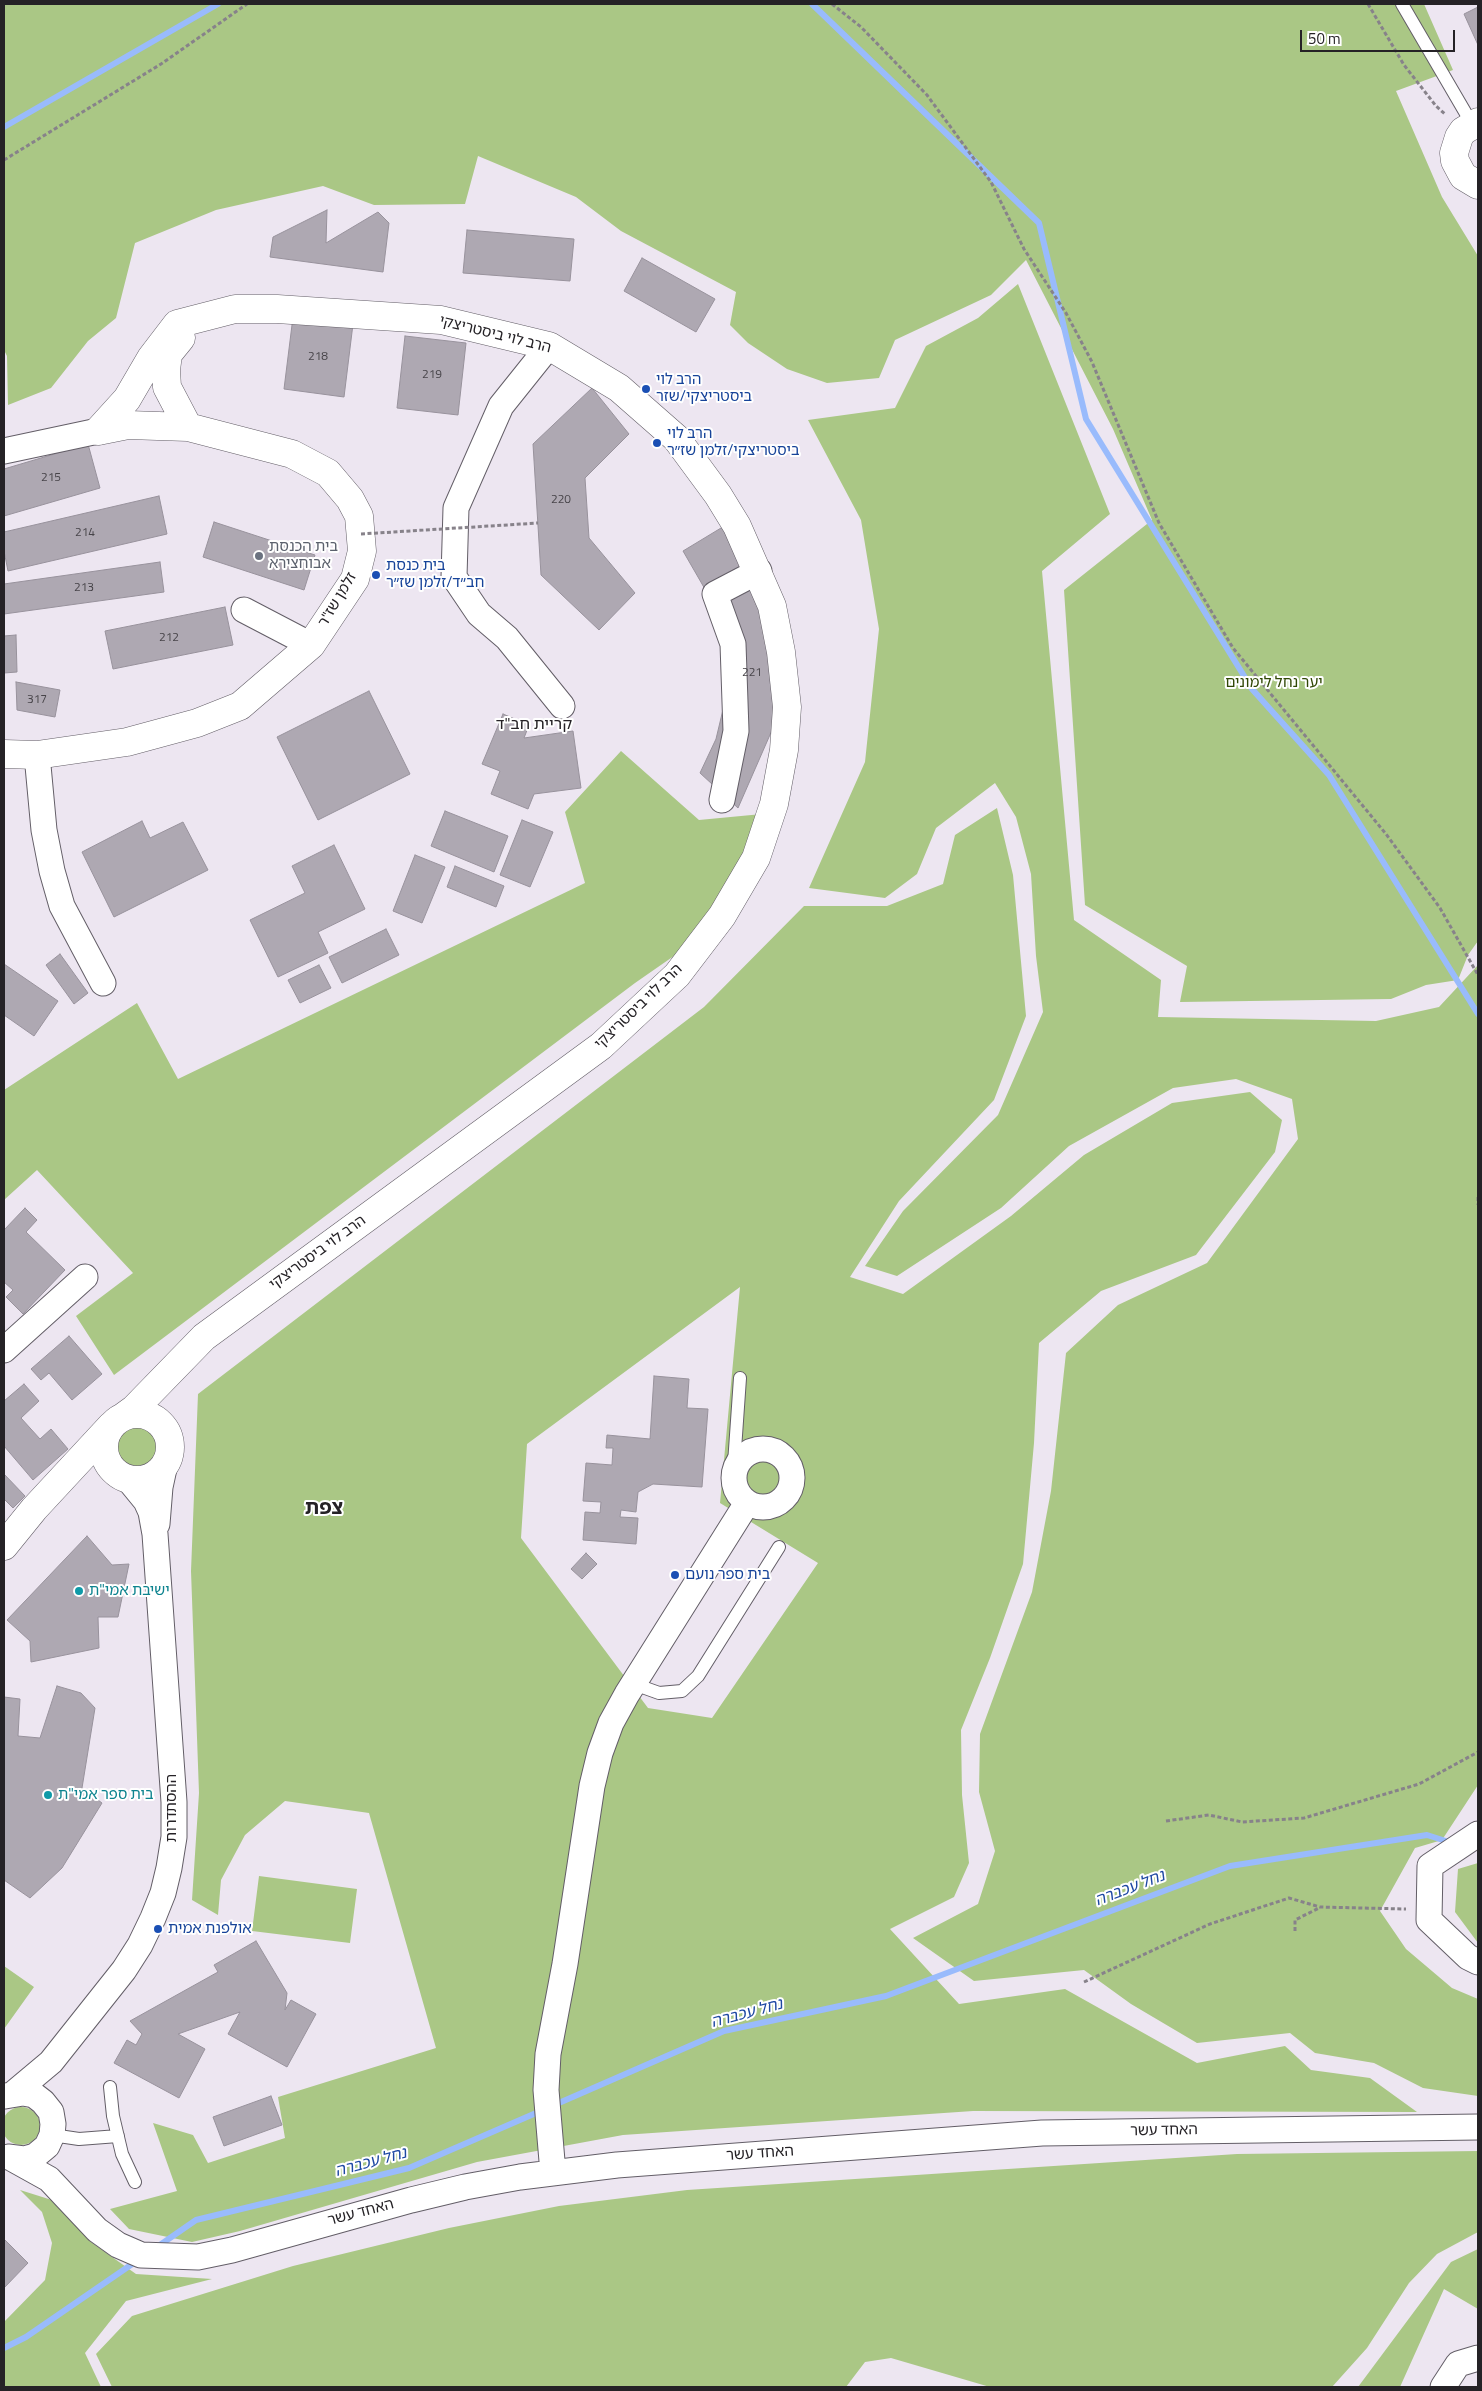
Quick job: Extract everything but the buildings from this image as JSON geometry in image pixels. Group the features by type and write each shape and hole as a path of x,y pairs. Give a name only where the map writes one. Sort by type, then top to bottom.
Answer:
{"street":[{"path":"1471,126 1456,145 1455,161 1462,176 1478,185"},
{"name":"הרב לוי ביסטריצקי","path":"52,1491 119,1420 161,1382 196,1345 601,1046 677,975 722,916 756,858 774,804 784,750 787,707 781,652 772,606 759,571 737,526 723,503 676,438 619,388 549,346 441,320 277,309 235,309 177,324 151,358 127,399 98,431"},
{"path":"188,427 167,387 166,370 168,354 196,319"},
{"path":"549,346 502,406 490,427 456,508 454,577 479,614 507,638 562,706"},
{"name":"זלמן שז\"ר","path":"4,451 128,425 188,427 292,454 328,474 350,499 359,516 362,551 355,579 311,645 240,706 197,724 128,742 37,755 4,754"},
{"path":"722,800 736,731 733,644 715,594 759,571"},
{"path":"244,610 311,645"},
{"path":"37,755 44,830 52,871 62,906 103,983"},
{"path":"4,1350 85,1277"},
{"name":"הרב לוי ביסטריצקי","path":"167,1453 169,1397 182,1364 196,1345"},
{"path":"4,1546 34,1509 52,1491 72,1477 84,1472 119,1474 140,1480 151,1477 167,1453 163,1427 147,1416 137,1414 119,1420 108,1432 103,1447 105,1458 119,1474"},
{"path":"767,1448 785,1458 792,1471 792,1482 789,1492 783,1500 766,1508 756,1507 740,1497 735,1488 733,1478 735,1468 740,1459 748,1452 767,1448"},
{"name":"ההסתדרות","path":"156,1546 158,1505 167,1453"},
{"name":"ההסתדרות","path":"9,2095 50,2062 69,2041 95,2004 124,1970 140,1945 163,1893 169,1868 174,1837 174,1802 152,1512 146,1501 119,1474"},
{"path":"553,2173 546,2090 548,2054 565,1964 592,1786 600,1754 611,1723 747,1503"},
{"path":"1477,1833 1430,1866 1429,1920 1468,1957 1478,1962"},
{"name":"ההסתדרות","path":"51,2124 54,2078 69,2041"},
{"path":"7,2156 24,2159 36,2156 47,2146 51,2124 43,2102 34,2095 9,2095"},
{"name":"האחד עשר","path":"51,2124 58,2167 72,2202"},
{"name":"האחד עשר","path":"7,2156 49,2178 97,2230 118,2245 141,2255 198,2257 232,2250 465,2187 617,2165 1042,2133 1478,2127"},
{"path":"1444,2387 1458,2364 1478,2358"}],"lane":[{"path":"1402,4 1471,126"},
{"path":"733,1478 740,1378"},
{"path":"634,1684 660,1693 682,1691 698,1676 779,1547"},
{"path":"110,2087 122,2154 135,2182"},
{"path":"51,2124 79,2139 118,2136"}],"path":[{"path":"4,160 161,64 247,4"},
{"path":"832,4 861,27 927,95 991,182 1024,249 1066,313 1092,362 1159,524 1233,648 1386,834 1440,908 1478,974"},
{"path":"1368,4 1404,65 1436,106 1471,126"},
{"path":"361,534 538,523"},
{"path":"1478,1197 1478,1205"},
{"path":"1166,1821 1209,1815 1242,1822 1304,1818 1419,1784 1478,1752"},
{"path":"1084,1982 1210,1924 1289,1898 1320,1907 1429,1909"},
{"path":"1295,1931 1295,1920 1320,1907"}],"green space":[{"name":"יער נחל לימונים","path":"4,4 1424,4 1453,70 1396,91 1442,197 1478,256 1478,941 1468,955 1458,980 1426,985 1391,999 1180,1002 1187,966 1085,905 1064,590 1152,520 1113,429 1026,260 991,295 895,340 879,378 827,383 787,369 748,343 730,325 736,292 621,231 576,197 478,156 465,204 374,205 323,186 216,210 135,243 116,318 88,341 51,388 8,405 7,356 4,350"},
{"path":"1018,284 1110,514 1042,571 1074,920 1161,980 1158,1017 1376,1021 1439,1007 1478,965 1478,1785 1442,1840 1415,1848 1380,1911 1406,1949 1452,1988 1478,1999 1478,2096 1423,2088 1374,2063 1315,2053 1290,2033 1197,2043 1131,2004 1084,1970 974,1981 913,1938 978,1904 995,1851 979,1792 980,1734 1032,1592 1051,1491 1066,1353 1118,1305 1207,1263 1298,1139 1292,1099 1236,1079 1173,1088 1069,1146 1001,1208 897,1276 865,1266 903,1211 998,1115 1043,1012 1036,956 1031,874 1016,817 995,783 936,828 917,874 885,898 809,888 865,762 879,629 861,520 808,420 895,408 926,346 978,318"},
{"path":"621,751 699,820 783,812 694,942 635,983 114,1375 76,1316 133,1273 37,1170 4,1200 4,1090 137,1003 178,1079 585,883 565,812"},
{"path":"997,808 1013,875 1026,1016 994,1100 899,1201 850,1277 903,1294 1011,1216 1084,1155 1172,1103 1250,1092 1282,1120 1275,1152 1196,1255 1101,1291 1039,1343 1034,1443 1023,1564 990,1658 961,1730 962,1795 969,1863 954,1897 890,1929 959,2004 1065,1989 1197,2063 1285,2046 1311,2070 1370,2078 1417,2112 973,2111 623,2135 477,2162 240,2231 192,2242 129,2229 110,2209 177,2191 153,2123 193,2135 208,2163 285,2138 278,2097 436,2048 369,1813 285,1801 245,1835 221,1880 218,1915 192,1900 199,1793 191,1571 198,1394 704,1007 804,906 887,906 943,884 955,835","holes":["740,1287 720,1503 818,1563 712,1718 648,1708 521,1538 527,1444"]},
{"path":"137,1425 149,1429 155,1435 159,1447 155,1459 149,1465 137,1469 125,1465 119,1459 115,1447 119,1435 125,1429"},
{"path":"1478,1863 1478,1943 1455,1912 1458,1869"},
{"path":"259,1876 357,1889 350,1943 252,1931"},
{"path":"4,1966 34,1987 4,2029"},
{"path":"21,2107 34,2113 40,2126 34,2139 21,2145 8,2139 2,2126 8,2113"},
{"path":"1478,2151 1478,2232 1437,2254 1409,2283 1367,2348 1332,2387 990,2387 891,2358 865,2362 846,2387 112,2387 96,2354 132,2316 293,2266 449,2228 559,2206 687,2190 1237,2154"},
{"path":"20,2190 55,2201 91,2242 136,2274 212,2279 126,2301 85,2353 101,2387 4,2387 4,2322 45,2280 52,2243 42,2212"},
{"path":"1478,2249 1478,2309 1444,2289 1400,2387 1358,2387 1451,2262"}],"waterway":[{"path":"4,127 218,4"},
{"path":"812,4 1039,223 1086,419 1252,689 1329,775 1478,1014"},
{"name":"נחל עכברה","path":"552,2106 724,2031 886,1996 1230,1866 1427,1835 1452,1843"},
{"name":"נחל עכברה","path":"157,2247 196,2220 409,2168 543,2110"},
{"name":"נחל עכברה","path":"4,2348 26,2337 138,2260"}],"place":[{"name":"הרב לוי ביסטריצקי/שזר","path":"646,389"},
{"name":"הרב לוי ביסטריצקי/זלמן שז״ר","path":"657,443"},
{"name":"בית הכנסת אבוחצירא","path":"259,556"},
{"name":"בית כנסת חב״ד/זלמן שז״ר","path":"376,575"},
{"name":"בית ספר נועם","path":"675,1575"},
{"name":"ישיבת אמי\"ת","path":"79,1591"},
{"name":"בית ספר אמי\"ת","path":"48,1795"},
{"name":"אולפנת אמית","path":"158,1929"}],"district":[{"name":"קריית חב\"ד","path":"534,725"},
{"name":"צפת","path":"324,1509"}]}
